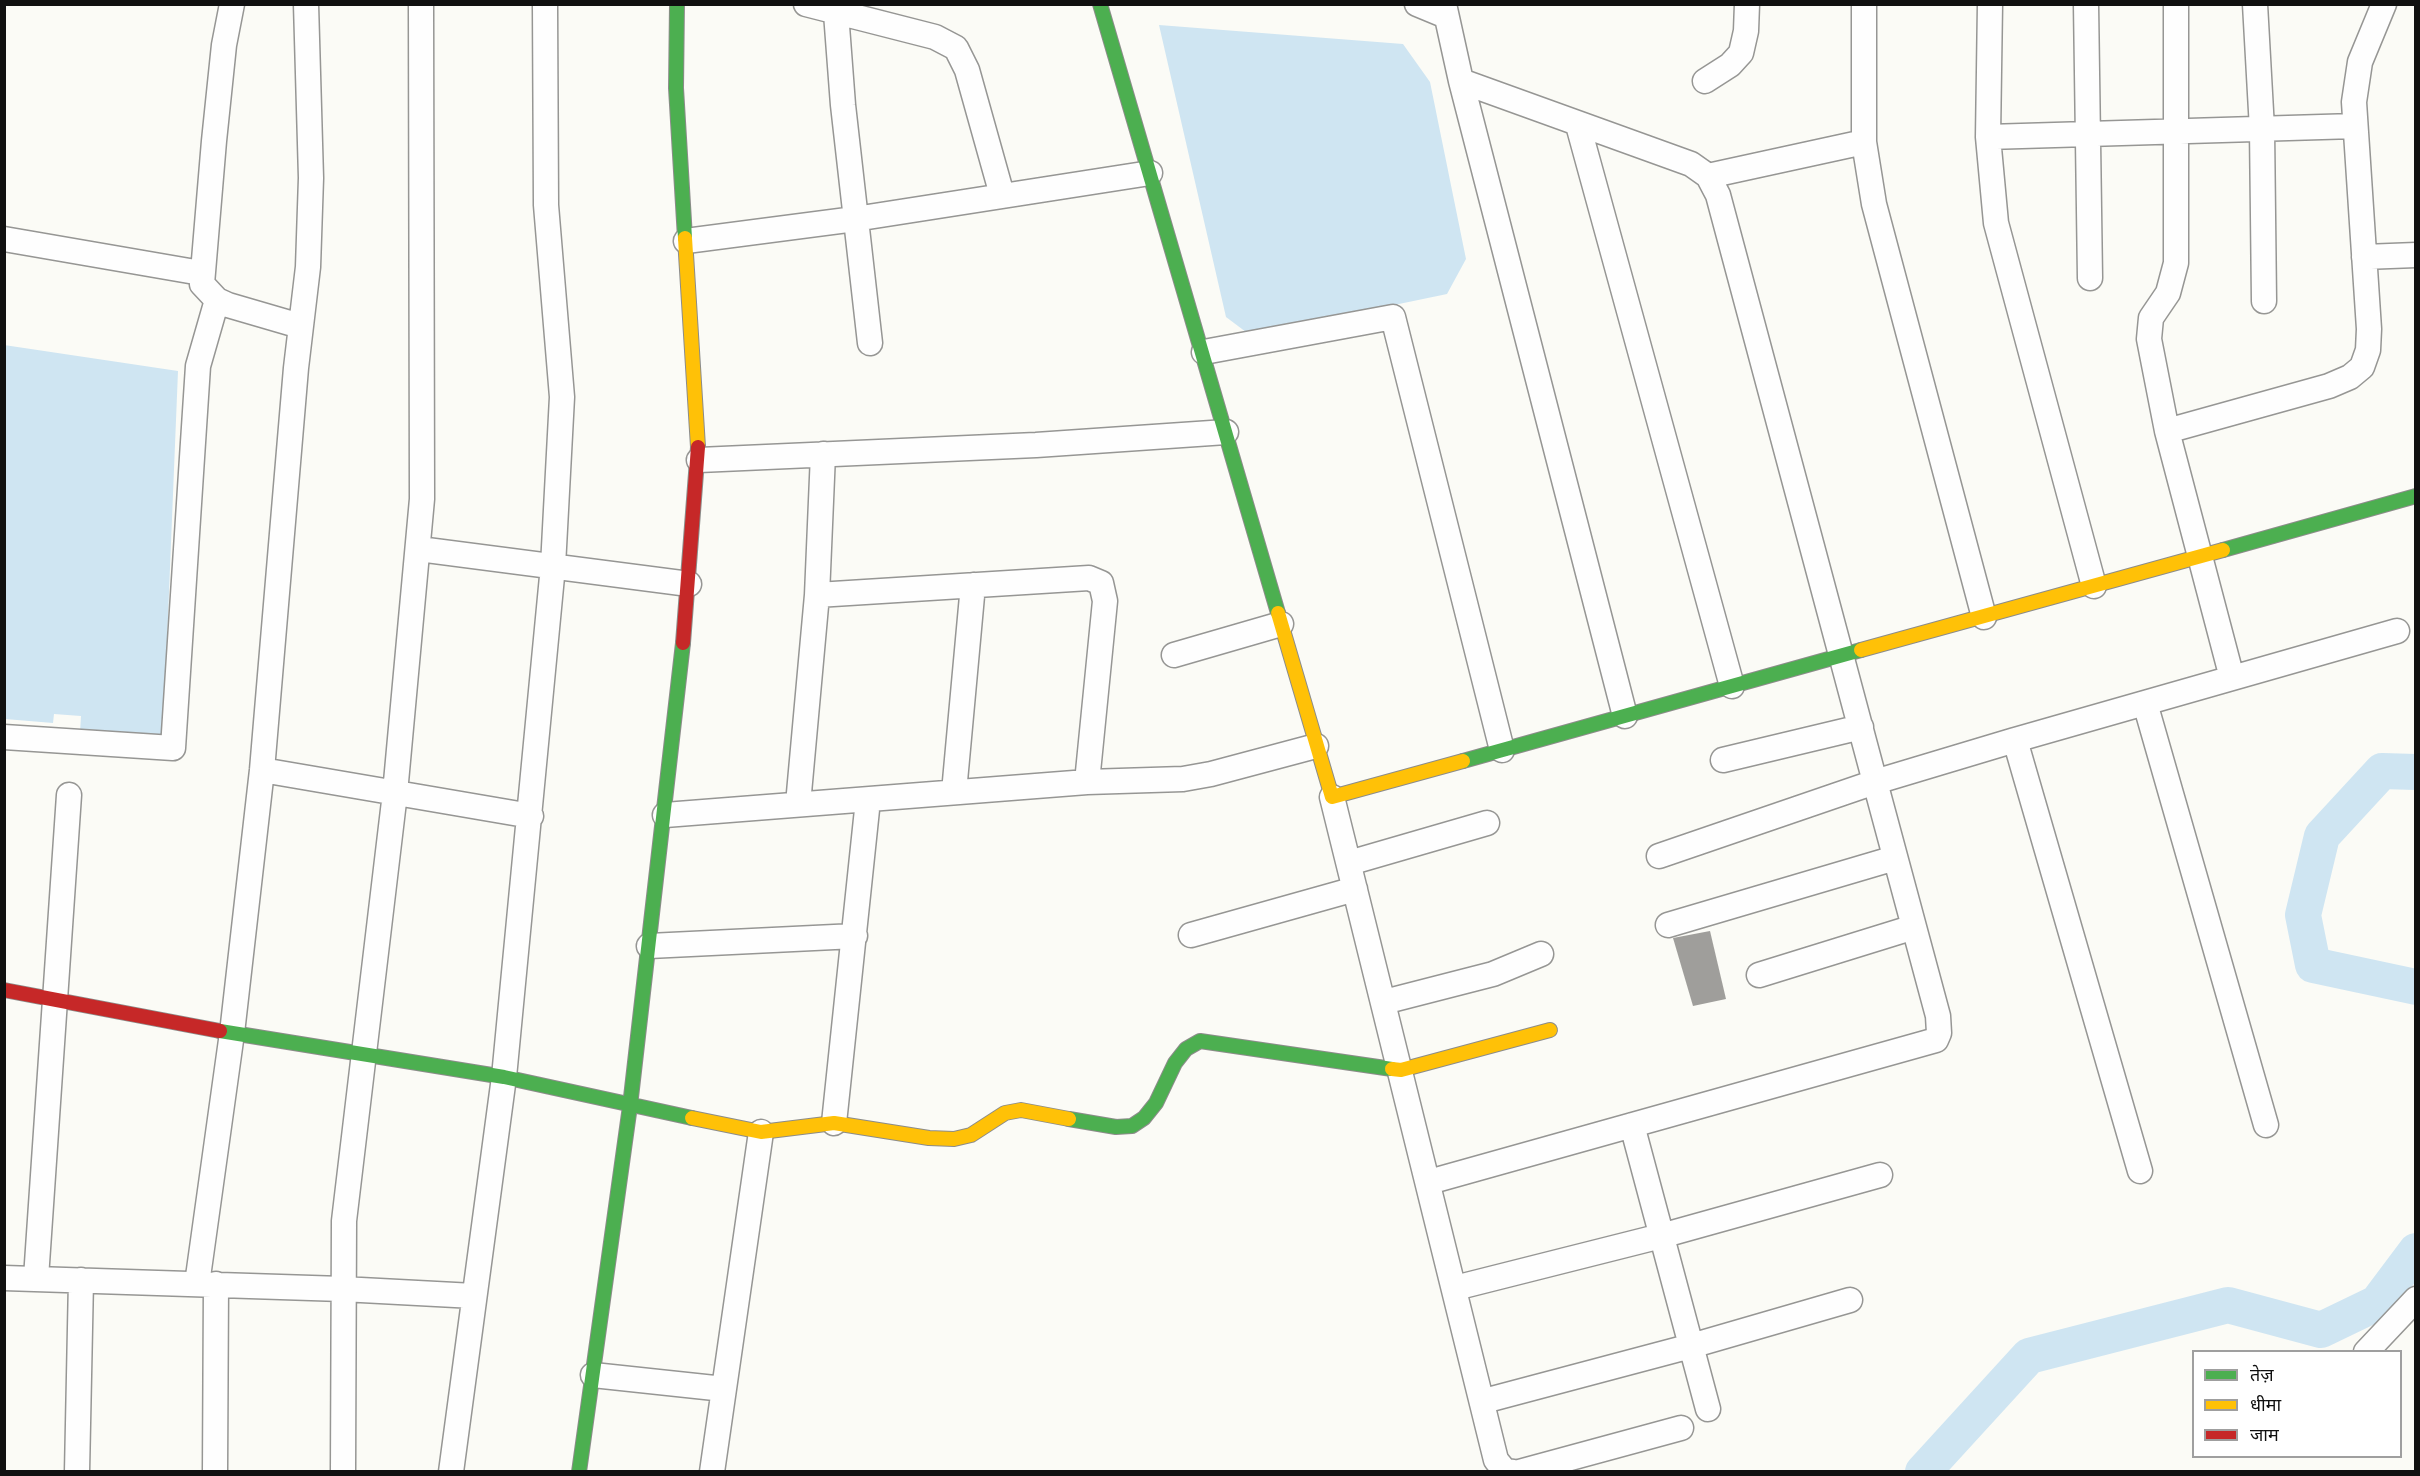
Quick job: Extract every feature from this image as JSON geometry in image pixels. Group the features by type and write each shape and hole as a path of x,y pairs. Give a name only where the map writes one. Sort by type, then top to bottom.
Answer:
{"street":[{"path":"232,4 222,67 201,273 202,284 217,300 244,311 300,326"},
{"path":"216,1472 207,1284 232,1033 262,770 310,230 306,4"},
{"path":"343,1472 342,1288 346,1192 395,793 423,499 421,4"},
{"path":"451,1472 504,1077 531,816 553,566 562,397 544,143 545,4"},
{"path":"579,1472 630,1106 665,815 689,584 699,460 676,88 676,4"},
{"path":"806,4 935,37 956,48 967,70 1002,195"},
{"path":"1100,4 1204,352 1332,797 1484,1401 1496,1460 1505,1471 1513,1472"},
{"path":"1417,4 1445,10 1461,81 1625,716"},
{"path":"1705,81 1731,65 1741,53 1746,31 1747,4"},
{"path":"1864,4 1864,142 1874,204 1984,617"},
{"path":"1990,4 1988,137 1996,223 2094,586"},
{"path":"2086,4 2090,278"},
{"path":"2176,4 2176,263 2168,293 2151,318 2149,328 2167,430 2232,678"},
{"path":"2255,4 2262,129 2264,301"},
{"path":"2167,430 2329,386 2350,377 2362,367 2368,350 2369,329 2354,102 2360,62 2384,4"},
{"path":"836,13 855,219 870,343"},
{"path":"1429,1182 1936,1040 1939,1034 1938,1016 1718,195 1708,176 1691,164 1461,81"},
{"path":"1578,125 1732,686"},
{"path":"1988,137 2355,126"},
{"path":"1708,176 1864,142"},
{"path":"686,241 855,219 1150,173"},
{"path":"4,239 201,273"},
{"path":"2364,257 2415,255"},
{"path":"4,738 173,748 198,366 217,300"},
{"path":"1204,352 1393,317 1503,750"},
{"path":"699,460 1036,445 1226,432"},
{"path":"798,804 817,595 823,454"},
{"path":"1332,797 2199,558 2415,496"},
{"path":"419,549 689,584"},
{"path":"817,595 1089,578 1101,584 1105,601 1088,782"},
{"path":"954,792 974,585"},
{"path":"1174,655 1281,624"},
{"path":"1659,856 1875,782 2397,631"},
{"path":"2145,703 2266,1125"},
{"path":"1723,760 1861,727"},
{"path":"2015,740 2140,1171"},
{"path":"665,815 798,804 868,801 1088,782 1192,777 1316,746"},
{"path":"262,770 531,816"},
{"path":"36,1278 69,795"},
{"path":"834,1123 868,801"},
{"path":"1349,863 1487,823"},
{"path":"1668,925 1895,858"},
{"path":"1191,936 1356,889"},
{"path":"1759,975 1914,927"},
{"path":"649,946 855,936"},
{"path":"1384,1002 1493,974 1541,954"},
{"path":"4,990 364,1056 504,1077 630,1106 761,1132 834,1123 929,1138 954,1139 971,1135 1005,1113 1021,1110 1116,1127 1132,1126 1144,1118 1156,1103 1175,1063 1186,1049 1200,1041 1401,1070 1550,1030"},
{"path":"1632,1125 1708,1409"},
{"path":"712,1472 761,1132"},
{"path":"1455,1288 1661,1236 1880,1174"},
{"path":"4,1278 342,1288 474,1296"},
{"path":"77,1472 81,1280"},
{"path":"2368,1350 2415,1299"},
{"path":"1484,1401 1691,1346 1850,1300"},
{"path":"592,1375 724,1389"},
{"path":"1520,1472 1681,1428"}],"water":[{"path":"1159,25 1403,44 1430,82 1466,259 1447,294 1250,335 1226,317"},
{"path":"4,345 178,371 163,740 80,733 81,716 54,714 53,723 5,719"}],"building":[{"path":"1710,931 1726,999 1693,1006 1673,938"}],"waterway":[{"path":"2416,772 2382,771 2322,836 2303,915 2313,965 2416,987"},
{"path":"1923,1472 2029,1356 2228,1305 2321,1330 2377,1303 2416,1251"}],"traffic: fast":[{"path":"677,4 676,88 685,238"},
{"path":"1100,4 1278,613"},
{"path":"2223,550 2416,496"},
{"path":"579,1472 630,1106 683,643"},
{"path":"1463,761 1861,650"},
{"path":"220,1031 504,1077 692,1118"},
{"path":"1069,1119 1116,1127 1132,1126 1144,1118 1156,1103 1175,1063 1186,1049 1200,1041 1392,1069"}],"traffic: slow":[{"path":"685,238 698,447"},
{"path":"1861,650 2223,550"},
{"path":"1278,613 1332,797 1463,761"},
{"path":"1392,1069 1401,1070 1550,1030"},
{"path":"692,1118 761,1132 834,1123 929,1138 954,1139 971,1135 1005,1113 1021,1110 1069,1119"}],"traffic: jam":[{"path":"683,643 698,447"},
{"path":"4,990 220,1031"}]}
